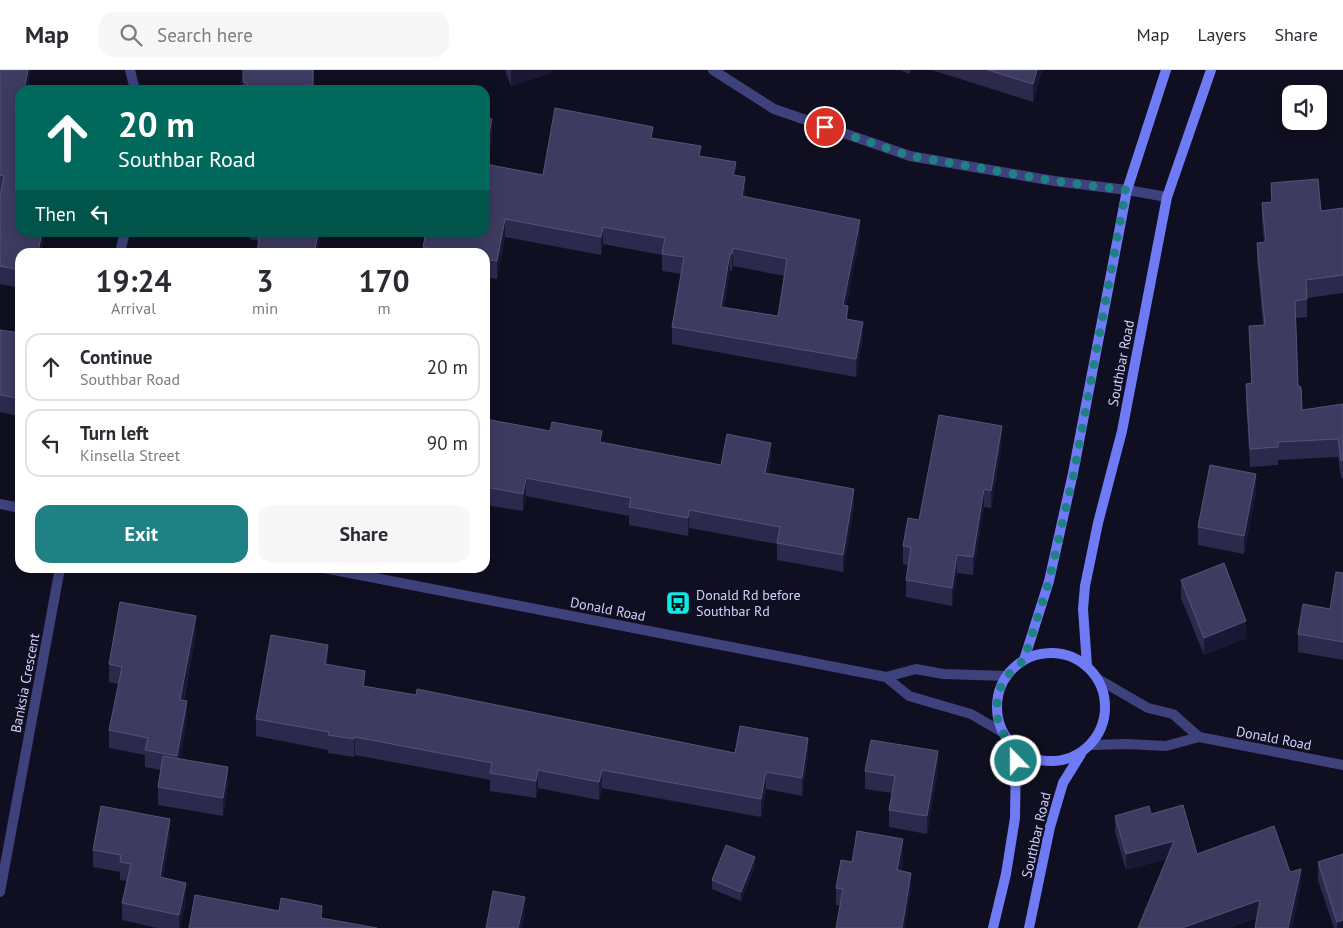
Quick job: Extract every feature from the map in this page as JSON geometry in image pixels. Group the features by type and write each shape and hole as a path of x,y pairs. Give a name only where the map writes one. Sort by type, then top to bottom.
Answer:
{"main road":[{"name":"Southbar Road","path":"1024,660 1049,581 1074,473 1126,190 1166,70"},
{"name":"Southbar Road","path":"1087,666 1084,634 1086,586 1098,523 1122,431 1167,197 1211,70"},
{"path":"1056,653 1073,657 1087,666 1098,679 1104,695 1105,713 1101,730 1091,745 1082,753 1071,758 1048,762 1025,756 1016,749 1002,732 996,709 1001,686 1007,676 1024,660 1040,654 1056,653"},
{"name":"Southbar Road","path":"993,928 1006,874 1015,818 1016,749"},
{"name":"Southbar Road","path":"1029,928 1050,826 1063,783 1082,753"}],"street":[{"path":"130,70 134,85"},
{"path":"713,70 774,109 910,156 1054,181 1167,197"},
{"path":"0,504 15,507"},
{"name":"Banksia Crescent","path":"0,892 59,573"},
{"name":"Donald Road","path":"350,573 886,677 916,669 943,674 1007,676"},
{"name":"Donald Road","path":"886,677 909,696 971,714 1002,732"},
{"path":"1098,679 1148,708 1173,714 1199,737"},
{"name":"Donald Road","path":"1091,745 1166,746 1199,737 1343,766"}],"building":[{"path":"0,70 28,70 25,85 15,85 15,237 41,237 39,248 15,248 15,269 0,266 0,197 4,176 0,175"},
{"path":"243,70 313,70 313,85 247,85 247,83 243,82"},
{"path":"988,70 1037,70 1033,84"},
{"path":"555,108 653,127 651,138 701,146 699,156 736,162 733,175 745,177 742,196 860,220 843,305 848,306 846,319 863,322 856,359 672,327 684,257 662,254 665,238 603,227 601,237 505,219 497,261 490,260 490,248 423,247 425,237 490,237 490,165 543,175","holes":["733,248 787,259 778,316 721,307 730,253 732,254"]},
{"path":"1318,179 1321,211 1343,208 1343,275 1306,280 1307,299 1295,301 1298,386 1301,387 1302,410 1343,404 1343,460 1341,461 1338,439 1278,442 1278,447 1250,449 1246,384 1252,383 1249,326 1265,325 1257,243 1266,242 1262,203 1272,202 1271,183"},
{"path":"259,237 317,237 315,248 258,248"},
{"path":"0,330 15,332 15,398 0,395"},
{"path":"939,415 1002,426 991,491 984,489 973,557 957,555 952,588 906,580 911,547 903,546 908,518 919,520"},
{"path":"490,420 550,431 552,422 602,431 600,442 721,465 727,434 771,443 765,473 854,489 843,555 777,543 780,527 689,510 688,518 629,507 631,498 526,478 523,494 490,488"},
{"path":"1210,465 1256,474 1244,536 1198,527"},
{"path":"1224,563 1246,621 1204,638 1181,580"},
{"path":"1336,572 1343,573 1343,642 1298,634 1303,604 1330,609"},
{"path":"120,602 196,616 180,700 187,701 177,756 145,750 148,738 109,730 122,667 109,664"},
{"path":"271,635 328,645 325,664 365,671 363,686 416,695 417,689 735,753 740,726 808,738 802,778 766,772 761,799 602,770 599,782 538,770 536,781 490,773 492,763 355,737 354,739 328,735 329,732 256,719"},
{"path":"871,740 938,751 927,816 889,810 895,776 865,771"},
{"path":"163,756 228,767 223,798 158,787"},
{"path":"1183,805 1197,854 1274,826 1290,872 1301,869 1288,928 1255,928 1260,900 1182,928 1138,928 1174,841 1126,854 1115,816 1149,806 1151,814"},
{"path":"101,806 170,819 160,877 186,883 179,915 122,903 131,864 120,862 121,855 93,850"},
{"path":"857,831 903,839 897,870 911,873 902,928 836,928 843,889 836,888 841,860 852,862"},
{"path":"726,845 755,857 741,892 712,880"},
{"path":"1343,854 1343,920 1337,922 1318,862"},
{"path":"493,891 525,897 518,928 486,928"},
{"path":"195,895 279,911 281,898 322,906 321,918 377,928 189,928"}],"place":[{"name":"Donald Rd before Southbar Rd","path":"678,603"}],"route":[{"path":"825,127 910,156 1054,181 1126,190 1074,473 1049,581 1024,660 1007,676 1001,686 998,698 996,709 998,721 1002,732 1016,749 1016,761"}]}
